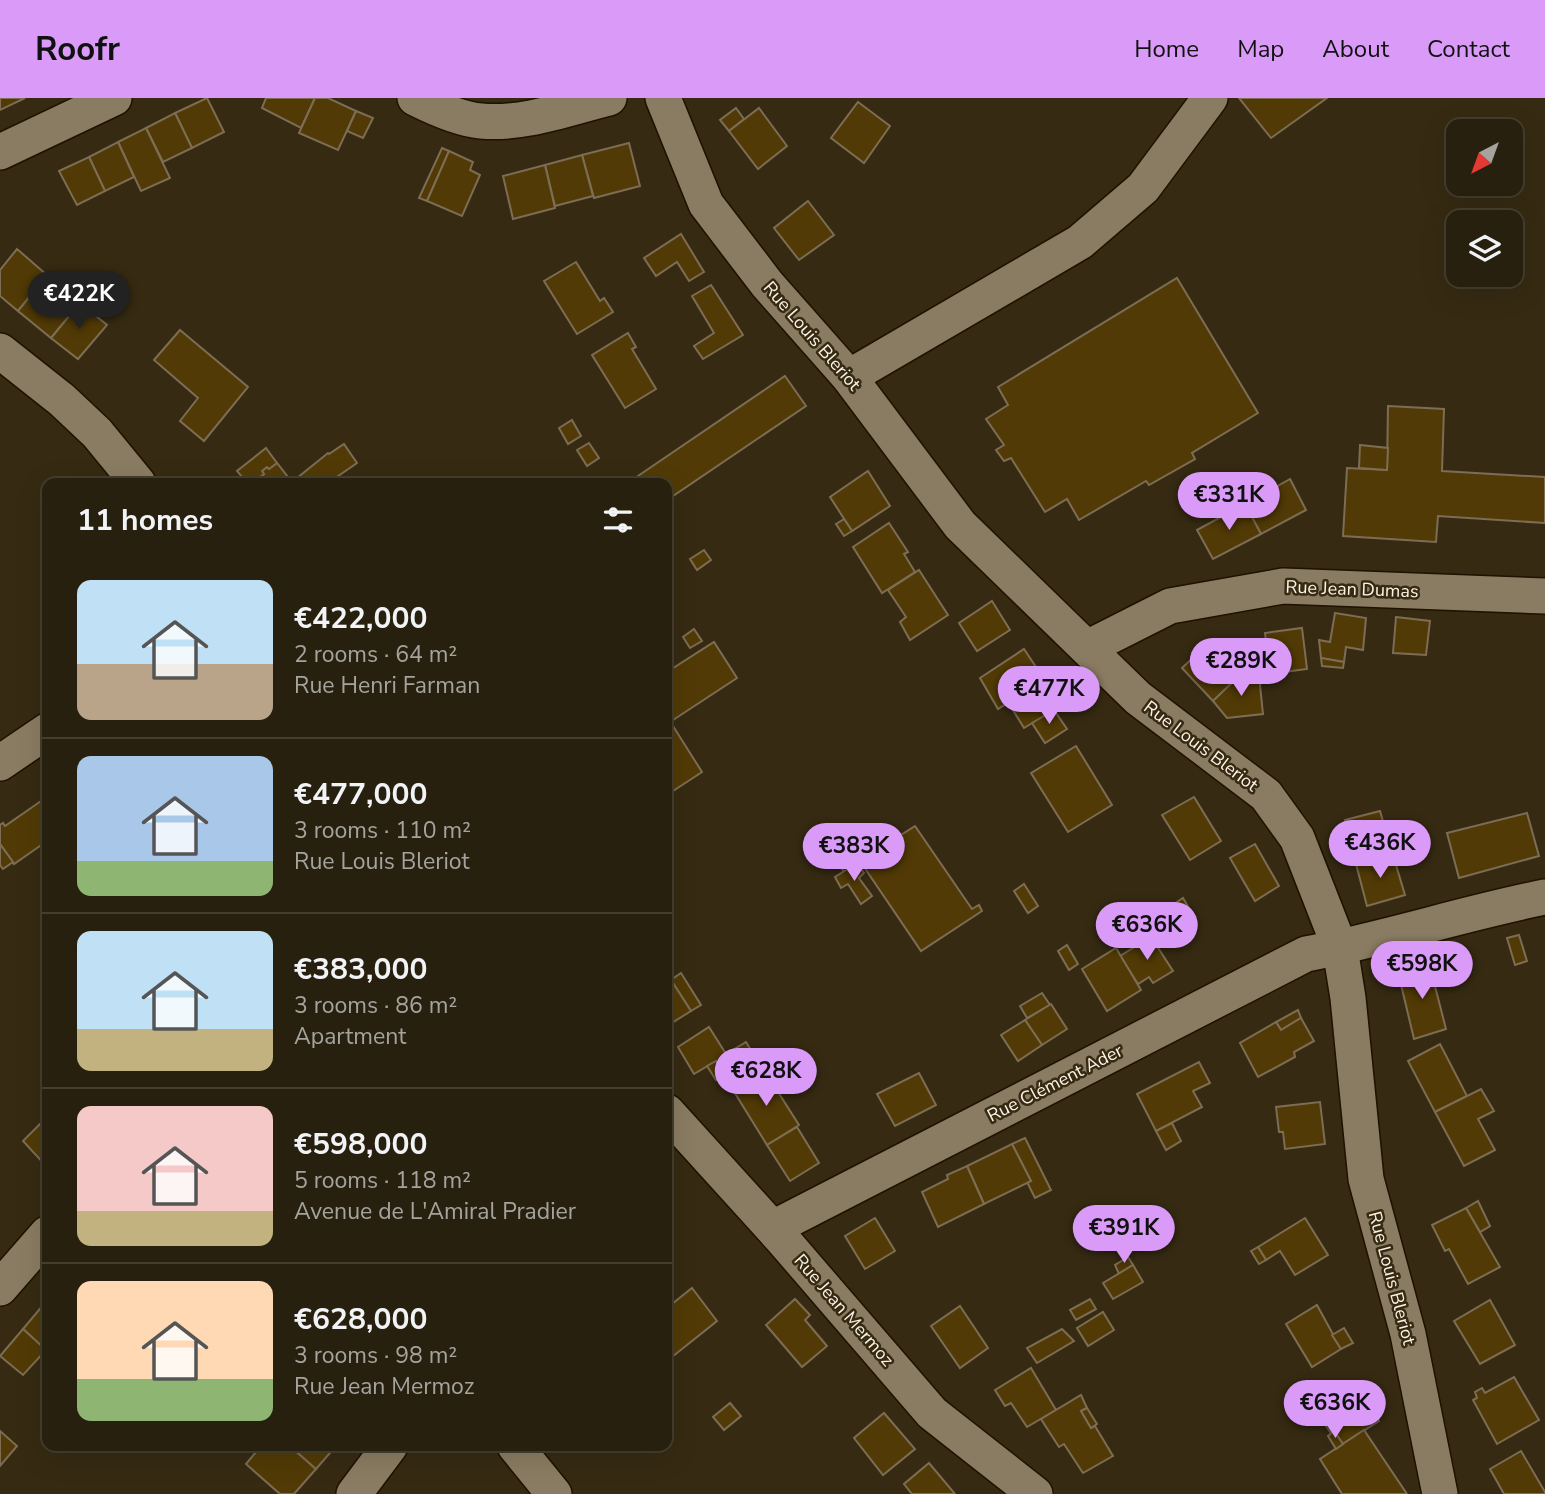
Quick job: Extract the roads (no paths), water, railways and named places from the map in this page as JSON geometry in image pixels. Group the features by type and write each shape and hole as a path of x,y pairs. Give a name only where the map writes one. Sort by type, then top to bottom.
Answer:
{"street":[{"path":"0,152 114,98"},
{"path":"415,98 436,109 480,121 519,120 609,98"},
{"name":"Rue Louis Bleriot","path":"663,98 706,204 766,284 849,377 960,525 1138,698 1266,795 1297,838 1340,948 1366,1179 1408,1334 1440,1494"},
{"path":"849,377 1080,242 1143,188 1210,98"},
{"path":"0,351 62,400 97,433 134,478"},
{"name":"Rue Jean Dumas","path":"1087,648 1170,606 1283,586 1545,596"},
{"path":"0,763 42,734"},
{"name":"Rue Clément Ader","path":"773,1228 1306,954 1545,897"},
{"name":"Rue Jean Mermoz","path":"672,1117 773,1228 932,1413 1035,1494"},
{"path":"0,1288 42,1240"},
{"path":"354,1494 386,1451"},
{"path":"519,1451 554,1494"}]}
